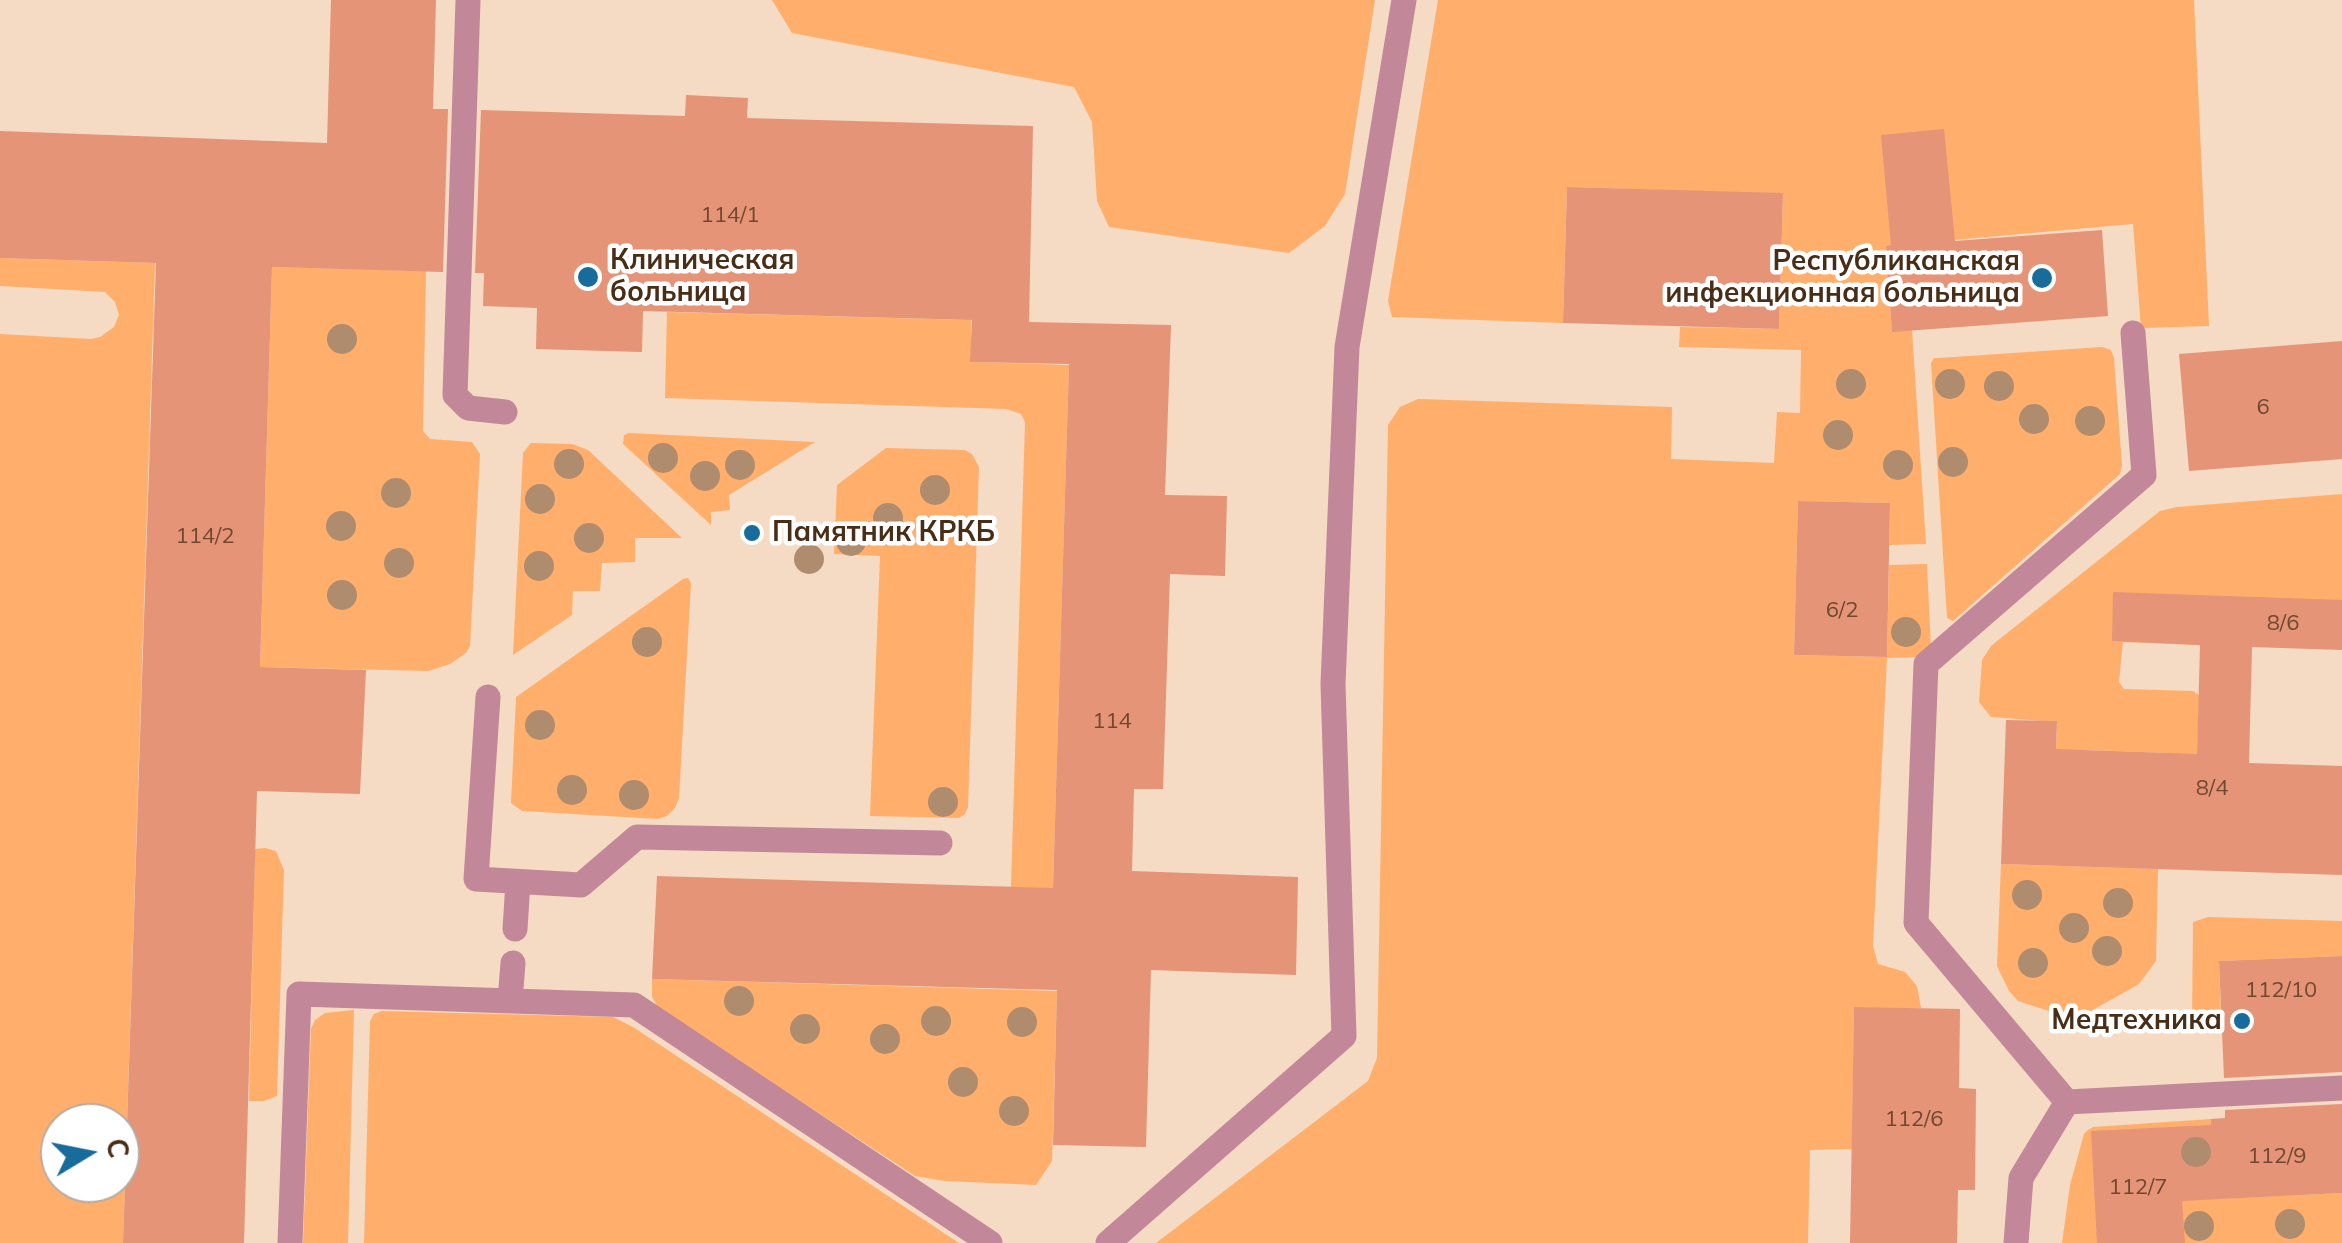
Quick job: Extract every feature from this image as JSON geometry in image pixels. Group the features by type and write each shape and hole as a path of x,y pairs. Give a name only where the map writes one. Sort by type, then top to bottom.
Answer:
{"lane":[{"path":"468,0 456,395 468,408 505,412"},
{"path":"1108,1243 1344,1036 1333,684 1347,347 1404,0"},
{"path":"2067,1102 1916,923 1926,664 2144,474 2133,333"},
{"path":"488,697 476,880 581,885 637,837 940,843"},
{"path":"515,929 518,882"},
{"path":"510,1001 513,964"},
{"path":"290,1243 299,994 634,1005 990,1243"},
{"path":"2067,1102 2342,1088"},
{"path":"2016,1243 2021,1178 2067,1102"}],"shaded area":[{"path":"772,0 1375,0 1345,194 1325,226 1289,253 1109,227 1097,201 1092,122 1074,87 792,33"},
{"path":"1438,0 2194,0 2209,326 2141,328 2133,224 1886,246 1892,331 1912,330 1926,544 1889,545 1890,503 1798,501 1794,655 1887,657 1889,565 1927,564 1931,649 1923,657 1887,658 1873,946 1878,964 1905,972 1917,986 1921,1008 1854,1008 1852,1149 1810,1150 1808,1243 1156,1243 1368,1081 1377,1058 1388,425 1400,407 1418,399 1672,407 1671,459 1774,463 1777,412 1800,413 1801,350 1679,347 1680,327 1779,329 1783,194 1567,187 1563,323 1392,317 1388,301"},
{"path":"0,258 155,263 128,1103 40,1103 40,1203 124,1203 123,1243 0,1243 0,334 100,337 114,327 119,315 115,302 105,292 0,286"},
{"path":"272,267 426,271 423,431 430,439 472,442 480,454 470,646 450,664 428,671 260,667"},
{"path":"667,312 971,320 971,362 1069,365 1053,889 1011,887 1025,422 1021,414 1006,409 665,398"},
{"path":"2102,347 2111,350 2114,358 2120,474 1953,621 1947,618 1931,363 1934,358"},
{"path":"624,435 815,442 729,495 730,510 711,512 711,525 623,444"},
{"path":"531,443 572,444 588,450 682,538 635,538 635,562 602,563 600,591 573,591 572,615 513,655 523,453"},
{"path":"886,448 965,450 979,467 968,807 959,818 870,816 880,556 834,554 837,485"},
{"path":"2342,494 2342,600 2222,646 2123,642 2119,682 2124,689 2193,691 2199,695 2197,768 2168,753 2085,750 2054,809 2057,722 1991,717 1979,702 1982,660 1991,646 2160,511"},
{"path":"688,578 691,583 679,798 675,808 658,819 522,811 511,803 516,697"},
{"path":"255,849 276,851 284,870 277,1096 249,1101"},
{"path":"2001,864 2158,869 2156,961 2139,984 2091,1011 2058,1014 2018,1001 1997,966"},
{"path":"2208,917 2342,921 2342,956 2219,961 2221,1019 2192,1021 2193,922"},
{"path":"652,979 1057,991 1052,1161 1036,1185 915,1176 659,1009 652,997"},
{"path":"354,1010 348,1243 303,1243 311,1029 325,1013"},
{"path":"382,1011 613,1017 959,1243 364,1243 370,1021"},
{"path":"2211,1119 2215,1199 2342,1193 2342,1243 2062,1243 2070,1185 2088,1130"}],"building":[{"path":"331,0 436,0 433,109 448,109 443,272 272,267 260,667 366,670 360,794 257,791 244,1243 123,1243 124,1203 140,1203 140,1103 128,1103 156,263 0,258 0,131 327,143"},
{"path":"686,95 748,98 747,118 1033,126 1029,322 1171,325 1165,495 1227,496 1225,576 1170,574 1163,789 1134,789 1132,871 1298,877 1296,975 1151,970 1146,1147 1053,1145 1057,990 652,979 657,876 1053,888 1069,364 970,362 972,320 643,311 642,352 536,349 537,308 483,306 484,273 475,273 481,110 685,116"},
{"path":"1944,129 1955,241 2102,230 2108,316 1892,332 1886,246 1891,245 1881,135"},
{"path":"1567,187 1783,193 1779,329 1563,323"},
{"path":"2342,341 2342,459 2189,471 2179,354"},
{"path":"1798,501 1890,503 1887,657 1794,655"},
{"path":"2113,592 2342,600 2342,650 2252,647 2249,763 2342,766 2342,875 2001,864 2006,720 2057,721 2056,749 2197,754 2200,645 2112,641"},
{"path":"2342,956 2342,1072 2224,1078 2219,961"},
{"path":"1854,1007 1960,1009 1959,1088 1976,1089 1975,1190 1958,1190 1957,1243 1850,1243"},
{"path":"2342,1104 2342,1193 2182,1201 2185,1243 2097,1243 2091,1131 2211,1125 2211,1119 2225,1118 2225,1110"}],"place":[{"name":"Клиническая больница","path":"588,277"},
{"name":"Республиканская инфекционная больница","path":"2042,278"},
{"name":"Памятник КРКБ","path":"752,533"},
{"name":"Медтехника","path":"2242,1021"}]}
